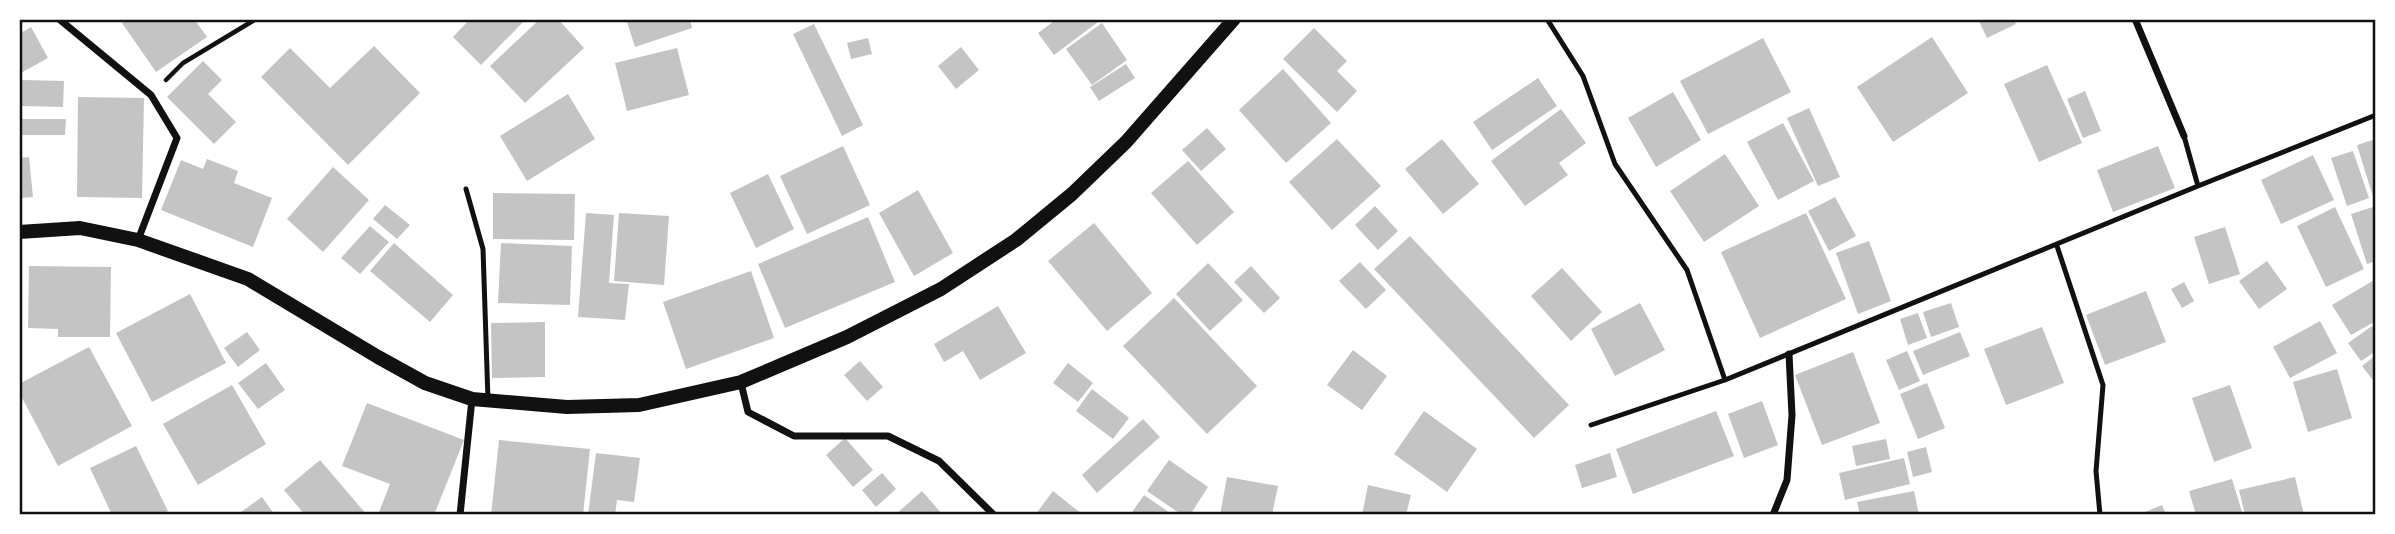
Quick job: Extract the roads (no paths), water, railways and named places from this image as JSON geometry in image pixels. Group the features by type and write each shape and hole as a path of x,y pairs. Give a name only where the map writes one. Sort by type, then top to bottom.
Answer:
{"main road":[{"path":"19,232 80,228 138,240 248,279 378,358 425,383 472,399 488,403 567,407 639,405 741,382 847,337 929,295 1016,240 1072,194 1126,142 1234,19"}],"street":[{"path":"59,19 150,95 177,138 138,240"},
{"path":"2136,19 2184,136"},
{"path":"1773,515 1787,480 1792,415 1789,354"},
{"path":"741,382 748,412 794,436 888,436 939,461 994,515"},
{"path":"460,515 472,399"}],"lane":[{"path":"1548,19 1583,76 1615,164 1687,270 1725,380"},
{"path":"1591,425 1725,380 2376,115"},
{"path":"2184,136 2198,186"},
{"path":"466,189 483,249 488,403"},
{"path":"2057,246 2103,385 2096,471 2100,515"}]}
